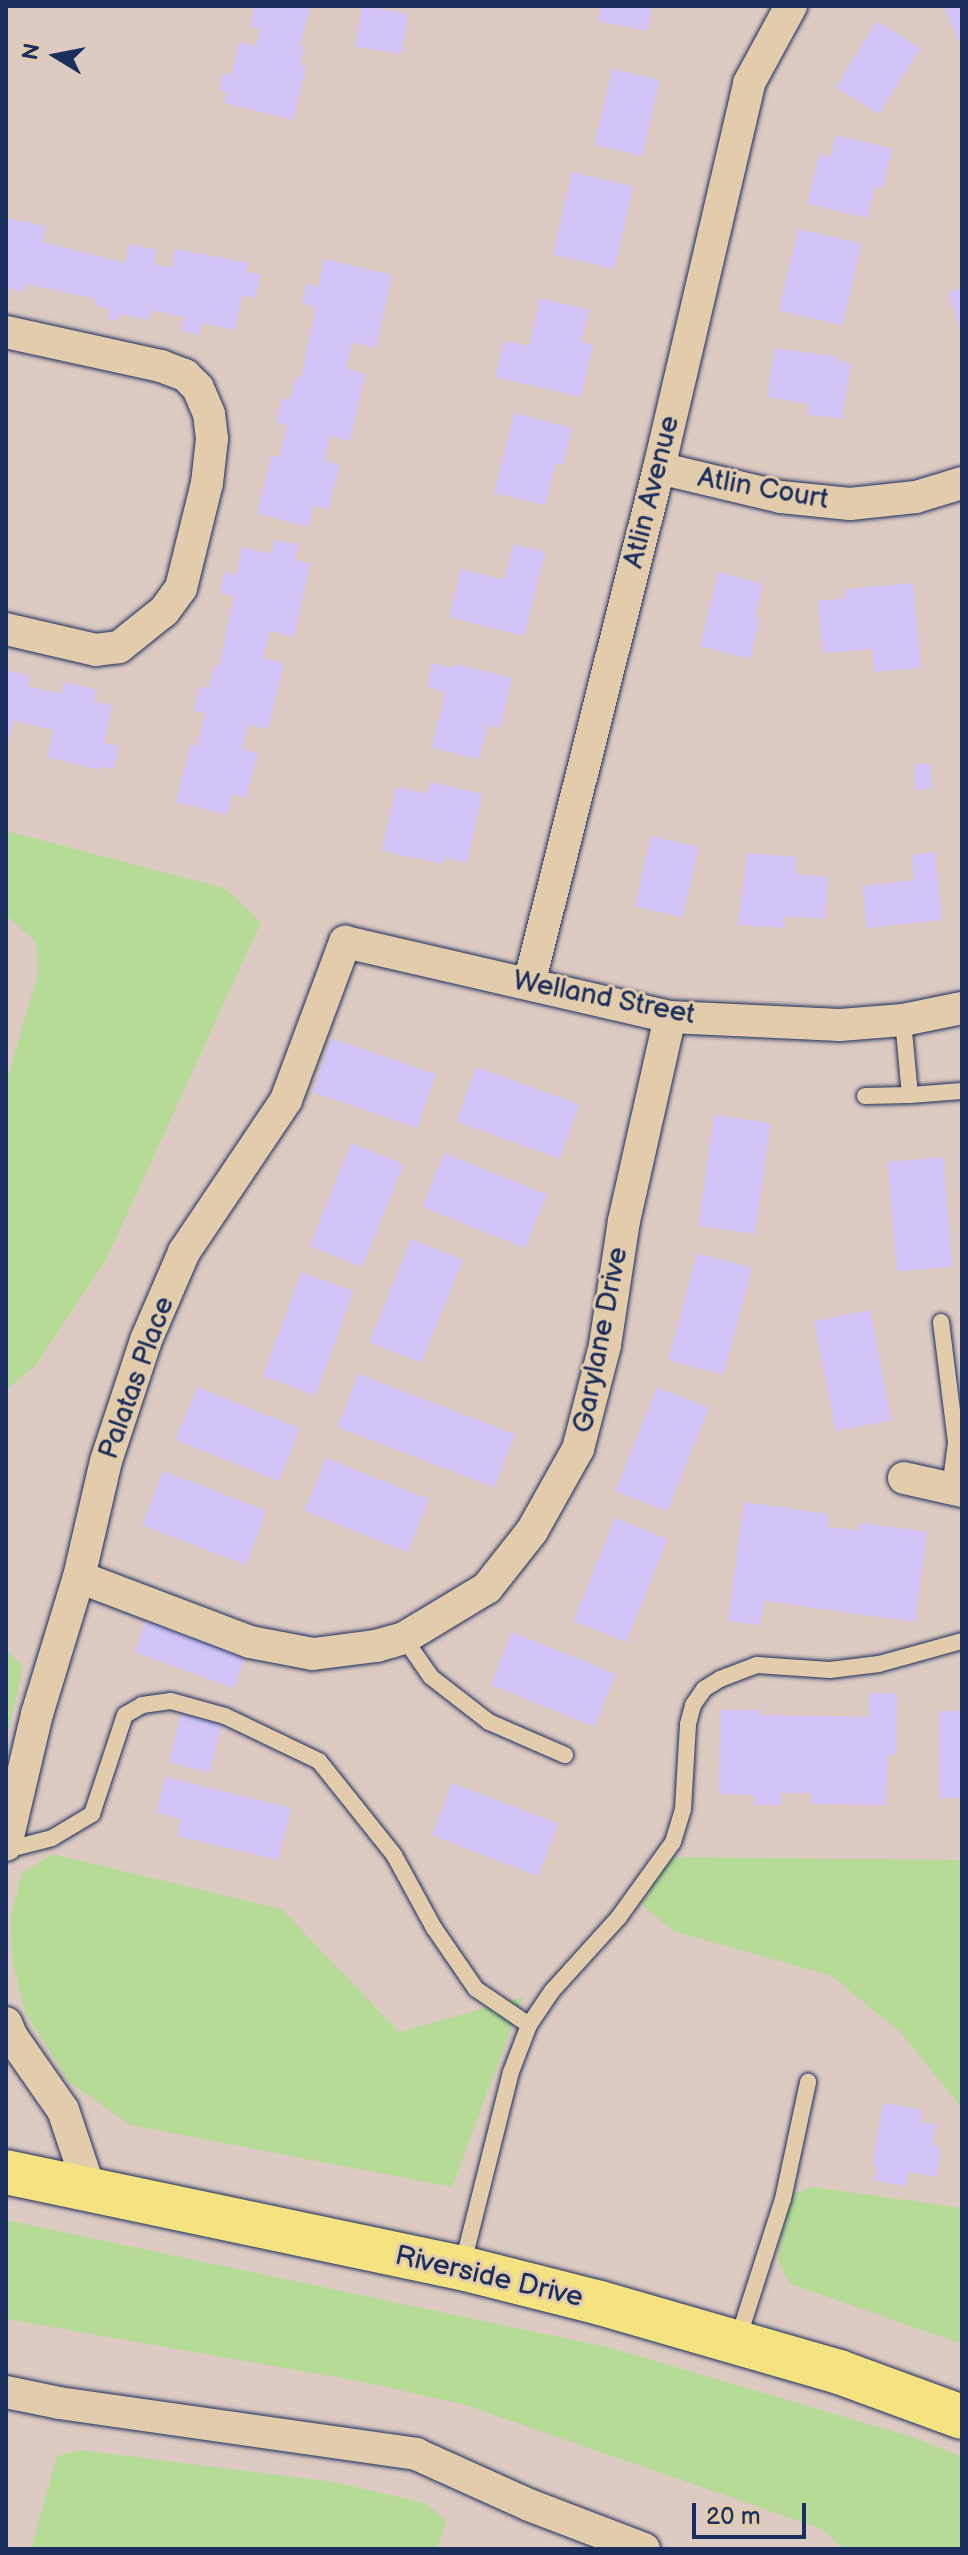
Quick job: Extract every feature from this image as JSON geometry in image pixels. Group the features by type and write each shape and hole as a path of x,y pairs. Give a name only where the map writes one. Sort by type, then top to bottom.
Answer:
{"main road":[{"name":"Riverside Drive","path":"6,2172 462,2268 737,2341 839,2372 962,2417"}],"street":[{"name":"Atlin Avenue","path":"529,984 659,468 749,83 791,6"},
{"path":"6,332 161,366 185,375 198,388 209,414 212,439 207,483 181,588 164,611 119,647 96,650 6,629"},
{"name":"Atlin Court","path":"659,468 781,497 850,504 916,497 962,483"},
{"name":"Welland Street","path":"345,942 670,1017 840,1025 903,1020 962,1008"},
{"name":"Palatas Place","path":"6,1848 37,1714 79,1577 106,1461 146,1340 184,1252 286,1100 345,942"},
{"name":"Garylane Drive","path":"79,1577 250,1642 313,1654 376,1646 404,1638 487,1588 532,1531 578,1449 605,1345 624,1221 670,1017"},
{"path":"904,1478 956,1489"},
{"path":"6,2023 12,2037 63,2110 90,2190"},
{"path":"6,2392 59,2403 416,2454 529,2505 644,2549"}],"lane":[{"path":"903,1020 910,1095"},
{"path":"865,1096 962,1091"},
{"path":"941,1322 956,1443 956,1489"},
{"path":"404,1638 431,1677 489,1722 565,1755"},
{"path":"462,2268 511,2072 529,2025 552,1991 619,1917 673,1842 683,1809 688,1724 693,1705 704,1689 720,1679 757,1665 830,1670 879,1664 962,1641"},
{"path":"6,1848 52,1838 92,1814 125,1715 142,1705 171,1701 225,1716 319,1761 394,1855 434,1928 476,1989 529,2025"},
{"path":"737,2341 783,2199 808,2082"}],"green space":[{"path":"6,831 224,888 261,922 107,1258 36,1365 6,1390 6,1083 38,974 36,942 6,915"},
{"path":"6,1650 23,1667 6,1741"},
{"path":"52,1854 281,1909 399,2032 523,1997 452,2187 130,2125 69,2082 25,2012 12,1959 11,1915 22,1873"},
{"path":"666,1857 962,1860 962,2108 901,2033 832,1976 673,1931 642,1905"},
{"path":"813,2187 962,2208 962,2344 790,2284 778,2260 789,2195"},
{"path":"6,2220 611,2348 909,2436 962,2457 962,2549 844,2549 822,2529 465,2405 363,2382 6,2319"},
{"path":"81,2450 334,2482 424,2503 446,2520 437,2549 31,2549 57,2456"}],"building":[{"path":"254,6 310,8 300,45 304,46 300,65 306,67 293,120 224,103 227,92 219,90 222,73 231,75 239,42 256,46 260,29 250,27"},
{"path":"362,6 408,14 401,55 355,46"},
{"path":"601,6 652,6 647,31 598,21"},
{"path":"943,6 962,6 962,38 958,40"},
{"path":"877,21 920,48 879,114 836,87"},
{"path":"612,69 660,80 642,156 594,145"},
{"path":"836,135 892,149 883,188 875,187 867,218 807,204 819,154 830,157"},
{"path":"572,172 633,186 614,269 553,255"},
{"path":"6,218 46,226 42,242 125,263 129,244 156,250 154,265 171,268 175,249 249,263 246,272 261,275 255,298 242,296 235,330 202,323 200,335 181,331 184,317 151,310 149,320 119,314 117,320 108,319 109,309 95,305 96,299 26,284 24,292 6,288"},
{"path":"798,229 861,244 842,325 779,311"},
{"path":"324,259 392,275 376,348 352,342 346,369 365,374 350,441 330,436 324,461 340,464 328,509 314,506 308,527 257,513 271,456 279,457 287,425 276,422 282,398 291,399 296,377 301,377 316,307 302,304 306,284 318,287"},
{"path":"962,288 962,332 961,332 948,292"},
{"path":"540,298 589,310 581,342 593,345 581,397 495,377 504,341 529,346"},
{"path":"775,348 838,357 837,361 851,363 842,419 807,414 808,404 767,397"},
{"path":"514,413 572,428 563,465 556,463 545,505 494,493"},
{"path":"275,540 298,544 295,560 310,564 294,637 270,631 263,658 284,663 268,729 248,725 242,749 258,753 246,798 232,794 227,815 176,802 190,745 197,746 205,713 194,711 200,686 209,688 214,665 219,666 234,596 220,593 224,572 236,575 242,547 271,554"},
{"path":"513,544 545,552 524,636 449,617 461,569 504,580"},
{"path":"718,572 763,584 755,617 760,618 750,659 700,646"},
{"path":"913,583 921,668 874,672 872,649 823,653 818,601 846,598 845,589"},
{"path":"432,663 453,668 454,664 512,678 500,728 488,725 479,759 432,748 445,692 427,687"},
{"path":"6,670 30,676 28,686 61,694 64,682 96,690 94,701 112,705 104,743 119,747 114,769 100,766 99,770 47,757 54,730 14,721 6,748"},
{"path":"930,763 932,789 916,790 914,764"},
{"path":"430,782 482,794 467,863 445,858 443,864 382,851 396,787 427,794"},
{"path":"651,836 699,847 683,917 635,906"},
{"path":"935,852 942,920 867,928 862,886 914,880 911,855"},
{"path":"747,853 796,857 795,874 828,877 825,919 785,916 784,928 738,925"},
{"path":"331,1038 436,1074 417,1128 312,1092"},
{"path":"476,1067 579,1105 560,1159 456,1122"},
{"path":"714,1115 770,1123 755,1234 698,1226"},
{"path":"351,1143 404,1164 362,1267 309,1246"},
{"path":"444,1153 547,1195 525,1248 422,1207"},
{"path":"943,1157 953,1267 897,1271 887,1162"},
{"path":"411,1239 463,1260 421,1363 369,1342"},
{"path":"697,1253 752,1268 723,1375 668,1360"},
{"path":"301,1272 354,1291 316,1395 263,1376"},
{"path":"870,1310 891,1420 835,1431 814,1321"},
{"path":"358,1374 515,1434 494,1487 338,1427"},
{"path":"197,1387 300,1429 279,1481 176,1440"},
{"path":"657,1387 709,1408 667,1512 615,1491"},
{"path":"326,1458 429,1500 408,1552 305,1511"},
{"path":"163,1471 267,1511 246,1565 142,1525"},
{"path":"744,1502 828,1514 827,1527 859,1531 860,1523 927,1532 915,1622 764,1601 760,1625 728,1621"},
{"path":"615,1518 668,1539 626,1642 573,1621"},
{"path":"146,1620 246,1656 234,1688 134,1652"},
{"path":"512,1632 616,1674 594,1727 491,1685"},
{"path":"869,1693 897,1693 896,1755 888,1755 886,1805 811,1804 811,1793 781,1793 781,1805 754,1805 754,1795 719,1794 720,1710 760,1710 760,1715 869,1717"},
{"path":"939,1711 962,1711 962,1798 939,1798"},
{"path":"181,1713 222,1723 209,1773 169,1762"},
{"path":"165,1777 291,1808 278,1860 177,1836 181,1819 156,1813"},
{"path":"452,1783 558,1824 538,1876 432,1835"},
{"path":"883,2103 923,2110 921,2122 936,2124 932,2146 941,2147 936,2177 908,2172 906,2186 874,2181 877,2166 872,2165"}]}
